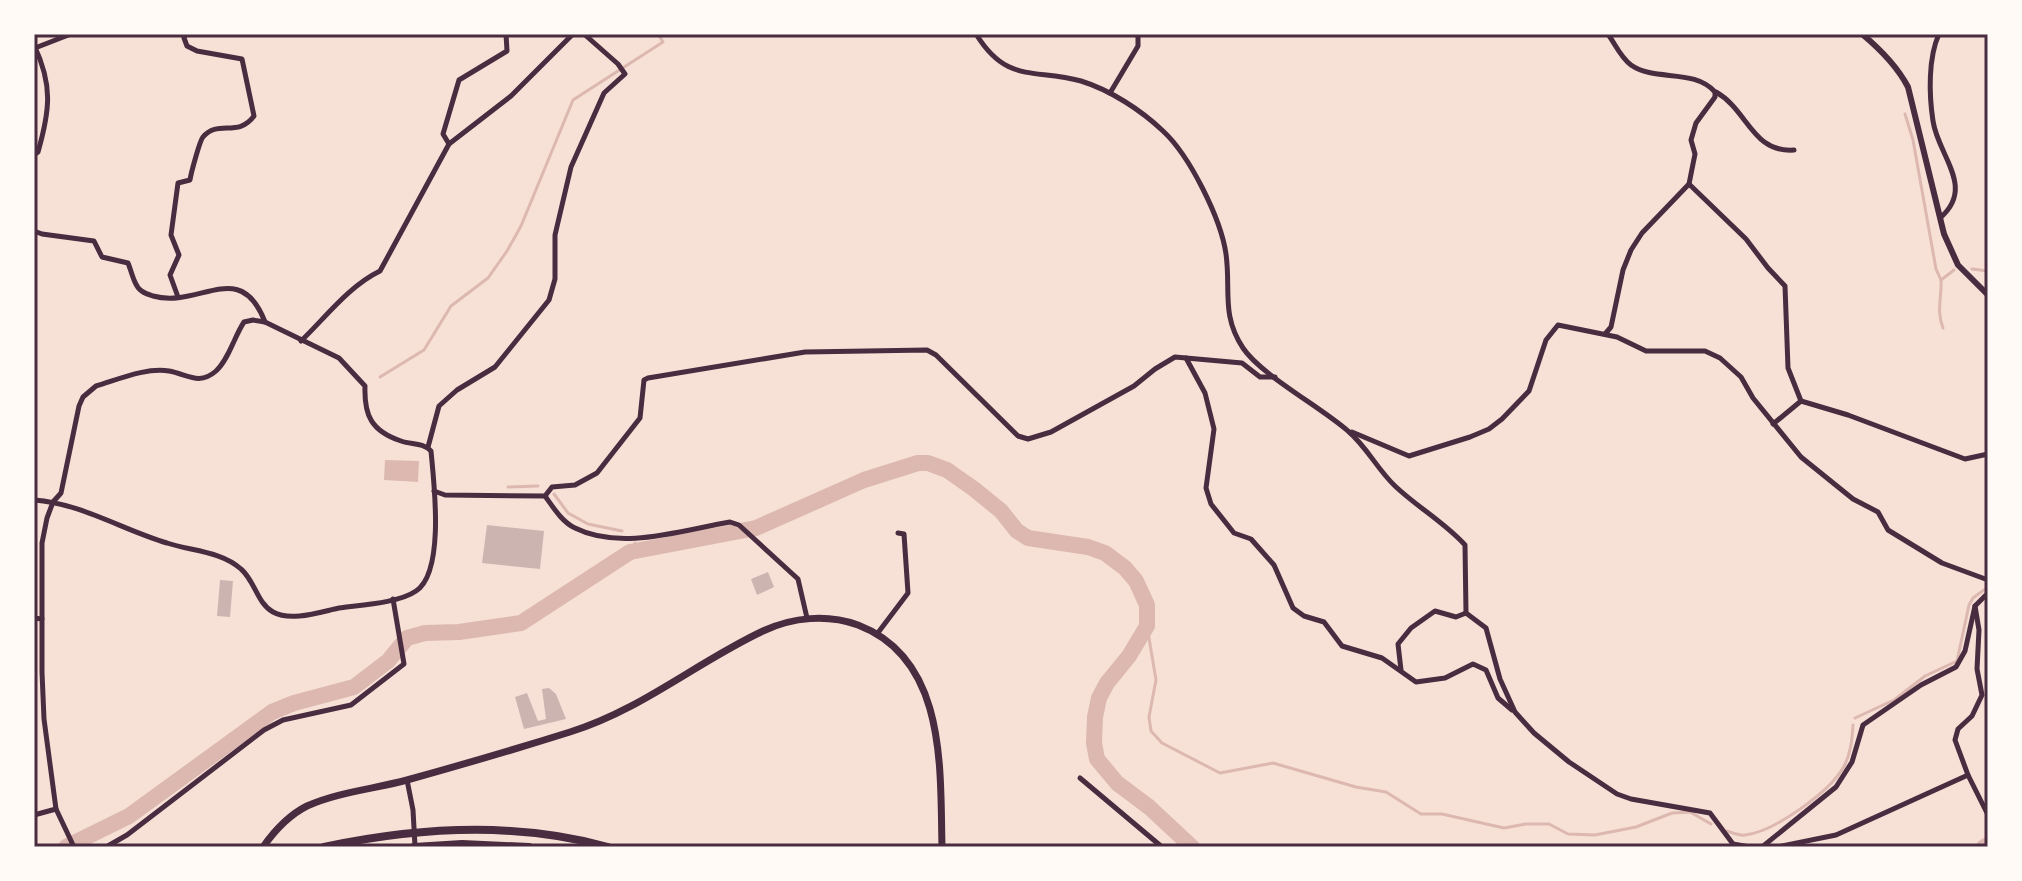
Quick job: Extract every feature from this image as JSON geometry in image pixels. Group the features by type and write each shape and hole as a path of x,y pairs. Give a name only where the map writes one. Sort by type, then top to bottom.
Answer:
{"highway":[{"path":"324,847 384,835 463,829 531,832 608,847"},
{"path":"414,847 462,844 529,847"}],"main road":[{"path":"1862,34 1901,74 1908,87 1939,218 1958,265 1988,295"},
{"path":"263,847 292,815 315,804 407,780 601,721 652,697 766,630 807,618 836,619 877,634 903,655 921,682 929,702 938,755 942,847"}],"street":[{"path":"34,155 38,152 49,107 48,85 35,46 71,34"},
{"path":"178,297 170,275 179,255 171,235 178,183 190,180 201,138 215,129 247,126 254,116 242,59 197,51 187,46 186,34"},
{"path":"449,144 443,134 459,80 507,51 506,34"},
{"path":"301,341 342,299 380,271 449,144 511,96 573,34"},
{"path":"34,500 53,502 135,533 203,551 229,562 250,579 263,604 283,616 393,599 418,591 432,568 434,491 431,451 428,447 439,406 457,390 495,367 549,300 555,279 555,235 571,167 604,93 625,74 584,34"},
{"path":"976,34 984,47 1014,71 1079,81 1110,93 1163,131 1178,147 1217,219 1224,241 1229,321 1244,350 1347,430 1395,485 1465,545 1466,613"},
{"path":"1110,93 1138,46 1138,34"},
{"path":"1608,34 1632,66 1657,74 1701,81 1728,99 1751,131 1766,143 1778,151 1794,150"},
{"path":"1939,34 1932,56 1933,122 1955,181 1956,196 1951,208 1939,218"},
{"path":"1605,334 1611,327 1623,270 1631,250 1642,233 1689,184 1695,154 1691,140 1696,123 1715,97 1715,92"},
{"path":"1689,184 1746,239 1785,286 1788,368 1801,401"},
{"path":"34,231 94,241 102,257 128,263 142,292 162,298 225,287 236,288 257,302 265,322"},
{"path":"74,847 56,809 44,719 41,556 47,518 53,502 61,493 79,406 88,391 96,386 155,371 169,371 199,379 207,377 221,366 244,322 253,320 265,322 339,358 365,386 364,408 372,424 402,442 428,447"},
{"path":"1347,430 1409,456 1470,437 1498,423 1529,391 1546,340 1555,326 1605,334 1646,351 1705,351 1720,358 1741,377 1773,424 1801,457 1853,499 1878,512 1888,530 1942,563 1988,580"},
{"path":"545,496 552,487 575,485 597,473 640,418 644,380 666,373 805,352 923,348 936,355 1018,436 1028,439 1051,432 1134,386 1169,360 1185,357 1242,363 1260,377 1276,377"},
{"path":"1185,357 1205,393 1214,429 1206,488 1211,504 1234,533 1251,539 1274,565 1293,608 1304,616 1324,622 1342,646 1382,658 1416,682 1445,678 1473,664 1486,670 1498,698 1534,733 1611,791 1631,799 1710,813 1733,844 1750,847"},
{"path":"1773,424 1801,401"},
{"path":"1801,401 1848,415 1965,459 1988,454"},
{"path":"434,491 445,495 545,496 572,527 620,539 730,522 739,525 798,579 807,618"},
{"path":"877,634 908,593 904,534 898,533"},
{"path":"1764,845 1836,787 1852,762 1863,725 1921,685 1956,667 1965,651 1975,606 1988,593"},
{"path":"106,847 127,835 264,730 283,720 351,705 404,664 393,599"},
{"path":"1975,606 1979,630 1977,669 1982,695 1972,716 1958,729 1955,740 1988,815"},
{"path":"1401,671 1398,644 1411,628 1435,611 1456,617 1466,613"},
{"path":"1466,613 1486,628 1500,679 1516,713"},
{"path":"34,618 42,619"},
{"path":"1764,845 1775,847 1836,835 1968,775"},
{"path":"1080,778 1162,847"},
{"path":"407,780 413,810 414,847"},
{"path":"34,815 56,809"}],"shaded area":[{"path":"385,460 419,461 418,482 384,480"}],"building":[{"path":"487,525 544,531 540,569 482,563"},
{"path":"768,572 774,587 757,595 751,579"},
{"path":"220,580 233,581 230,617 217,616"},
{"path":"549,688 556,694 566,719 524,729 515,697 527,693 538,721 546,719 542,689"}],"waterway":[{"path":"380,377 424,350 451,306 488,278 507,251 521,226 573,100 663,42 658,34"},
{"path":"1905,114 1913,140 1936,269 1941,280"},
{"path":"1972,269 1988,271"},
{"path":"1943,328 1941,280 1954,270"},
{"path":"66,847 129,816 272,712 354,687 388,661 407,638 425,633 459,632 521,623 630,552 756,528 864,480 918,463 947,470 1001,511 1017,531 1028,538 1088,547 1105,553 1136,581 1147,605 1147,626 1099,698 1094,743 1097,759 1117,783 1149,807 1192,847"},
{"path":"508,487 538,486"},
{"path":"554,494 568,513 588,524 622,531"},
{"path":"635,543 642,550"},
{"path":"1855,718 1894,700 1925,676 1957,661 1969,605 1988,587"},
{"path":"1147,626 1156,680 1149,717 1151,731 1162,743 1220,773 1273,763 1356,787 1386,792 1421,814 1442,814 1504,828 1549,824 1568,834 1595,835 1636,827 1672,813 1690,812 1711,824"},
{"path":"1727,831 1743,835 1771,827 1813,799 1843,768 1852,742 1853,725"},
{"path":"1984,847 1988,845"}]}
